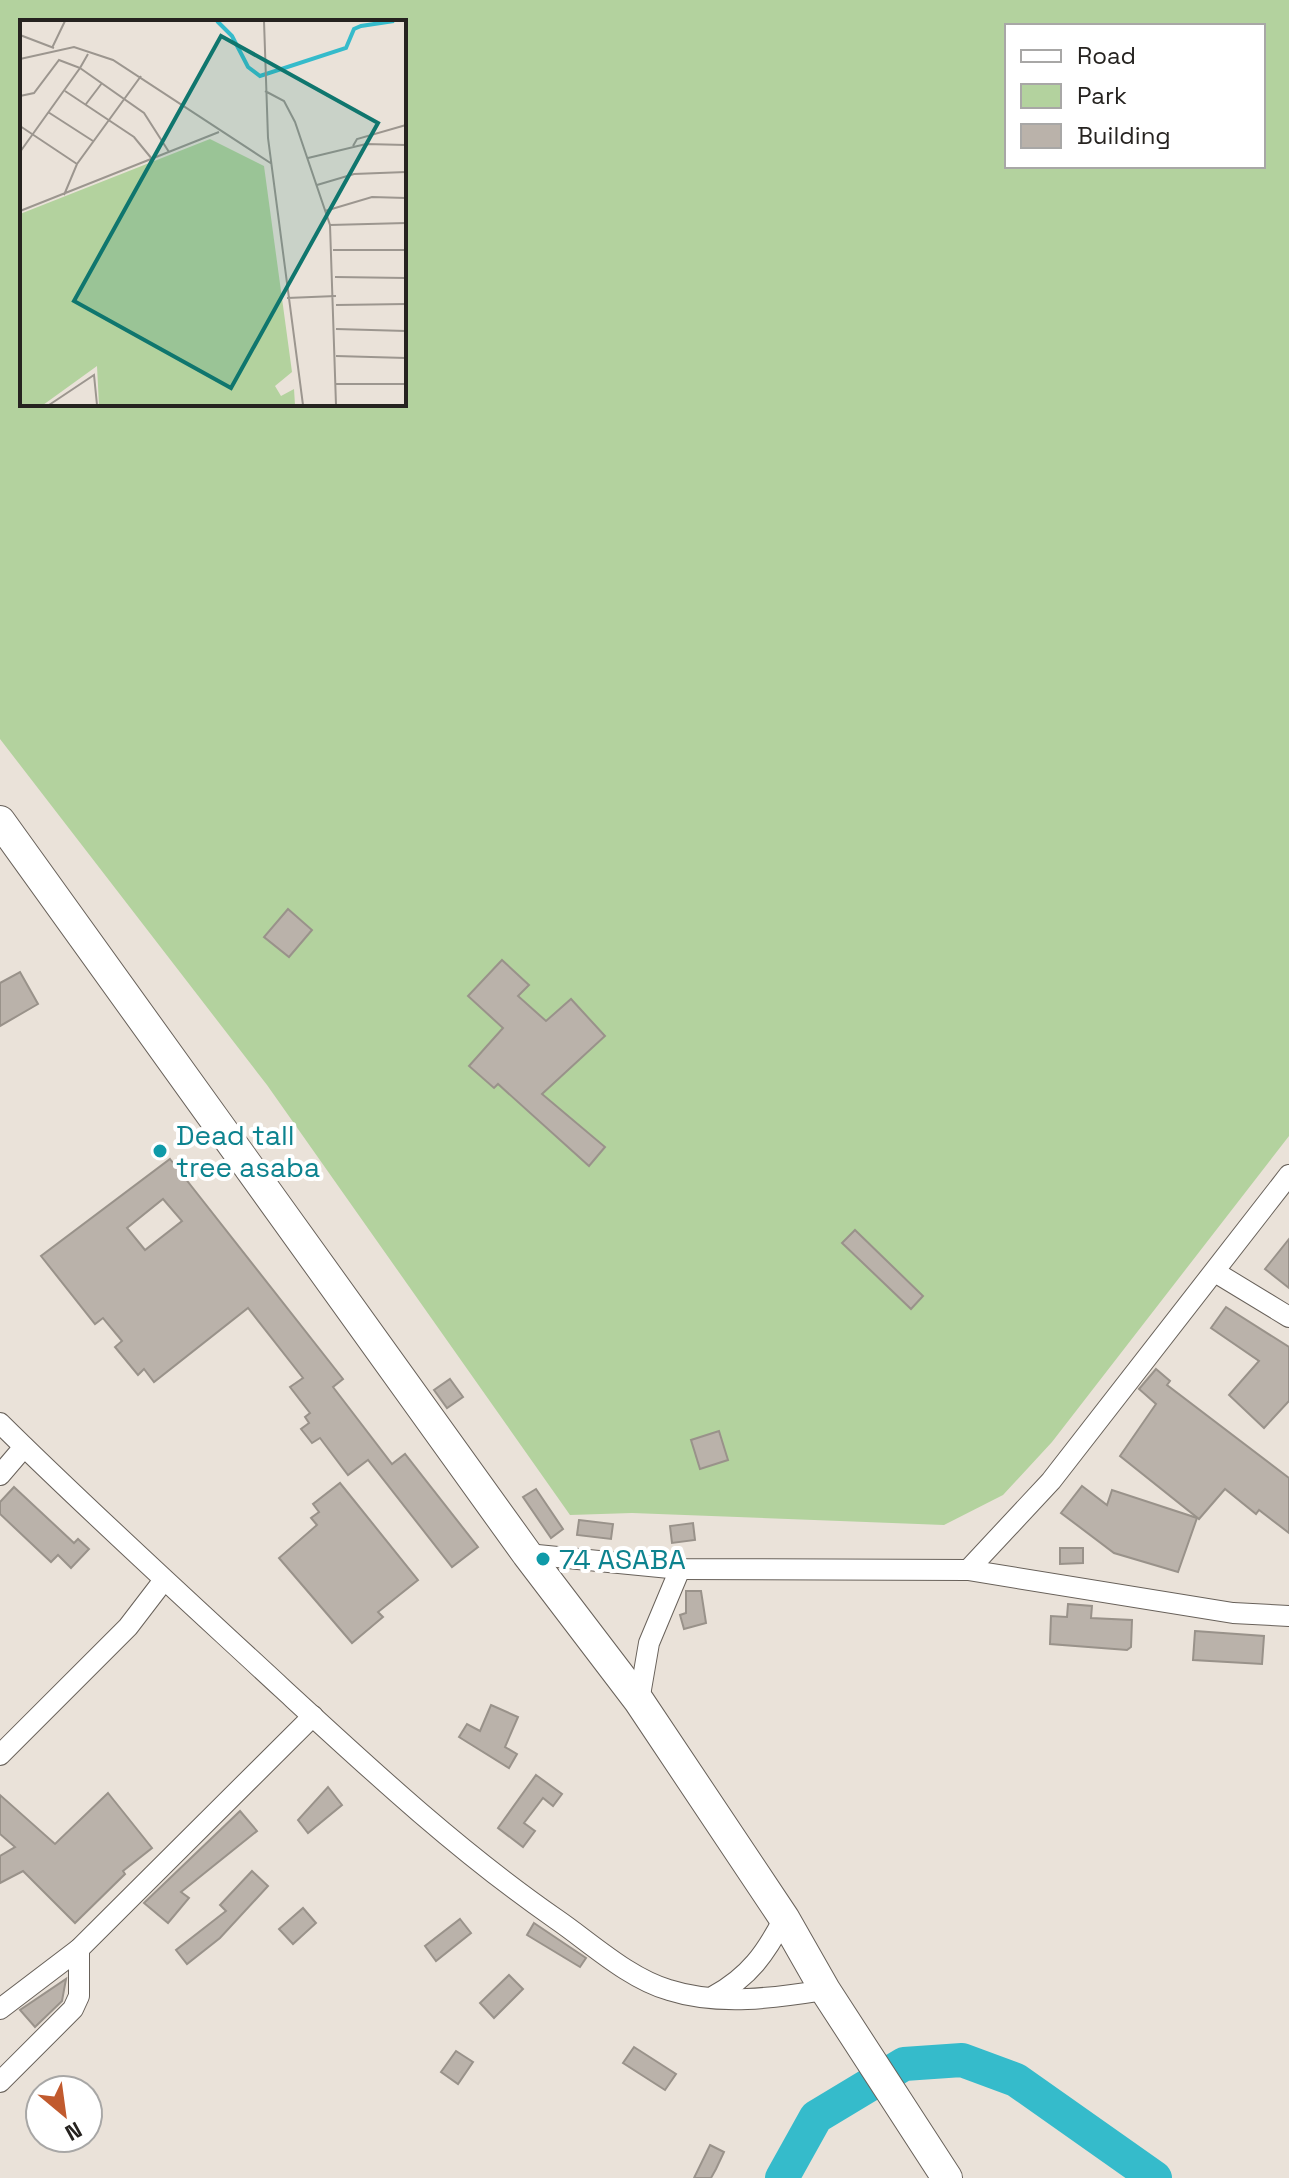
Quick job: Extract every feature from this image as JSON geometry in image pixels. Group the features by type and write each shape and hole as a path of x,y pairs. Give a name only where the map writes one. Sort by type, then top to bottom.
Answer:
{"main road":[{"path":"0,821 527,1554 639,1701 784,1918 825,1990 947,2178"}],"street":[{"path":"968,1570 1051,1481 1289,1175"},
{"path":"1215,1272 1289,1317"},
{"path":"0,1423 164,1580 436,1828 529,1900 639,1977 668,1990 710,1998 777,1997 825,1990"},
{"path":"0,1475 24,1447"},
{"path":"527,1554 680,1569 968,1570 1233,1613 1289,1616"},
{"path":"639,1701 649,1643 680,1569"},
{"path":"0,1755 128,1627 164,1580"},
{"path":"0,2009 79,1949 313,1716"},
{"path":"710,1998 736,1984 757,1964 784,1918"},
{"path":"0,2082 73,2009 79,1996 79,1949"}],"green space":[{"path":"0,0 1289,0 1289,1136 1052,1442 1003,1495 944,1525 632,1513 570,1515 267,1085 0,739"}],"building":[{"path":"288,909 312,930 289,957 264,937"},
{"path":"502,960 529,985 518,996 546,1021 571,999 605,1036 542,1094 605,1147 589,1166 498,1084 494,1088 469,1066 503,1028 468,996"},
{"path":"20,972 38,1004 0,1026 0,983"},
{"path":"170,1159 343,1379 333,1387 392,1464 405,1454 478,1547 452,1567 368,1460 348,1475 320,1438 312,1443 301,1429 309,1423 305,1417 310,1413 290,1387 303,1378 248,1308 154,1382 144,1369 138,1375 115,1347 122,1341 103,1318 95,1324 41,1256","holes":["163,1199 182,1221 145,1250 127,1228"]},
{"path":"855,1230 923,1296 911,1309 842,1243"},
{"path":"1289,1239 1289,1288 1265,1269"},
{"path":"1226,1307 1289,1347 1289,1401 1264,1428 1229,1395 1259,1361 1211,1328"},
{"path":"1156,1369 1170,1381 1167,1385 1289,1478 1289,1533 1259,1510 1256,1514 1225,1489 1199,1519 1120,1456 1156,1404 1139,1389"},
{"path":"450,1379 463,1397 447,1408 434,1390"},
{"path":"719,1431 728,1460 700,1469 691,1440"},
{"path":"340,1483 418,1580 378,1612 383,1617 352,1643 279,1558 317,1525 311,1518 319,1512 313,1504"},
{"path":"1082,1486 1107,1505 1112,1490 1197,1518 1178,1572 1114,1553 1061,1513"},
{"path":"14,1487 74,1543 78,1539 89,1549 71,1568 58,1555 51,1562 0,1514 0,1502"},
{"path":"536,1489 563,1529 551,1538 523,1497"},
{"path":"579,1520 613,1524 611,1539 577,1535"},
{"path":"693,1523 695,1540 672,1543 670,1526"},
{"path":"1060,1548 1083,1548 1083,1563 1060,1564"},
{"path":"686,1591 701,1591 706,1623 684,1629 680,1615 686,1613"},
{"path":"1068,1604 1092,1606 1091,1618 1132,1620 1131,1647 1127,1650 1050,1644 1051,1616 1067,1617"},
{"path":"1195,1631 1264,1636 1262,1664 1193,1660"},
{"path":"491,1705 518,1717 505,1747 517,1754 509,1768 459,1737 467,1724 480,1731"},
{"path":"536,1775 562,1794 553,1806 543,1798 524,1823 535,1831 523,1847 498,1828"},
{"path":"328,1787 342,1805 308,1833 298,1820"},
{"path":"108,1793 152,1848 123,1871 125,1874 75,1923 23,1871 0,1883 0,1856 15,1847 0,1834 0,1795 55,1844"},
{"path":"240,1811 257,1831 181,1892 189,1898 168,1923 144,1903"},
{"path":"252,1871 268,1886 220,1938 187,1964 176,1950 226,1911 220,1905"},
{"path":"303,1908 316,1923 293,1944 279,1929"},
{"path":"460,1919 471,1933 436,1961 425,1946"},
{"path":"534,1923 586,1958 580,1967 527,1935"},
{"path":"509,1975 523,1989 494,2018 480,2003"},
{"path":"66,1979 62,2001 35,2027 20,2010"},
{"path":"634,2047 676,2074 665,2090 623,2063"},
{"path":"456,2051 473,2062 458,2084 441,2072"},
{"path":"710,2145 724,2152 716,2169 711,2178 694,2178"}],"waterway":[{"path":"782,2178 816,2117 904,2064 962,2060 1016,2080 1155,2178"}],"place":[{"name":"Dead tall tree asaba","path":"160,1151"},
{"name":"74 ASABA","path":"543,1559"}]}
